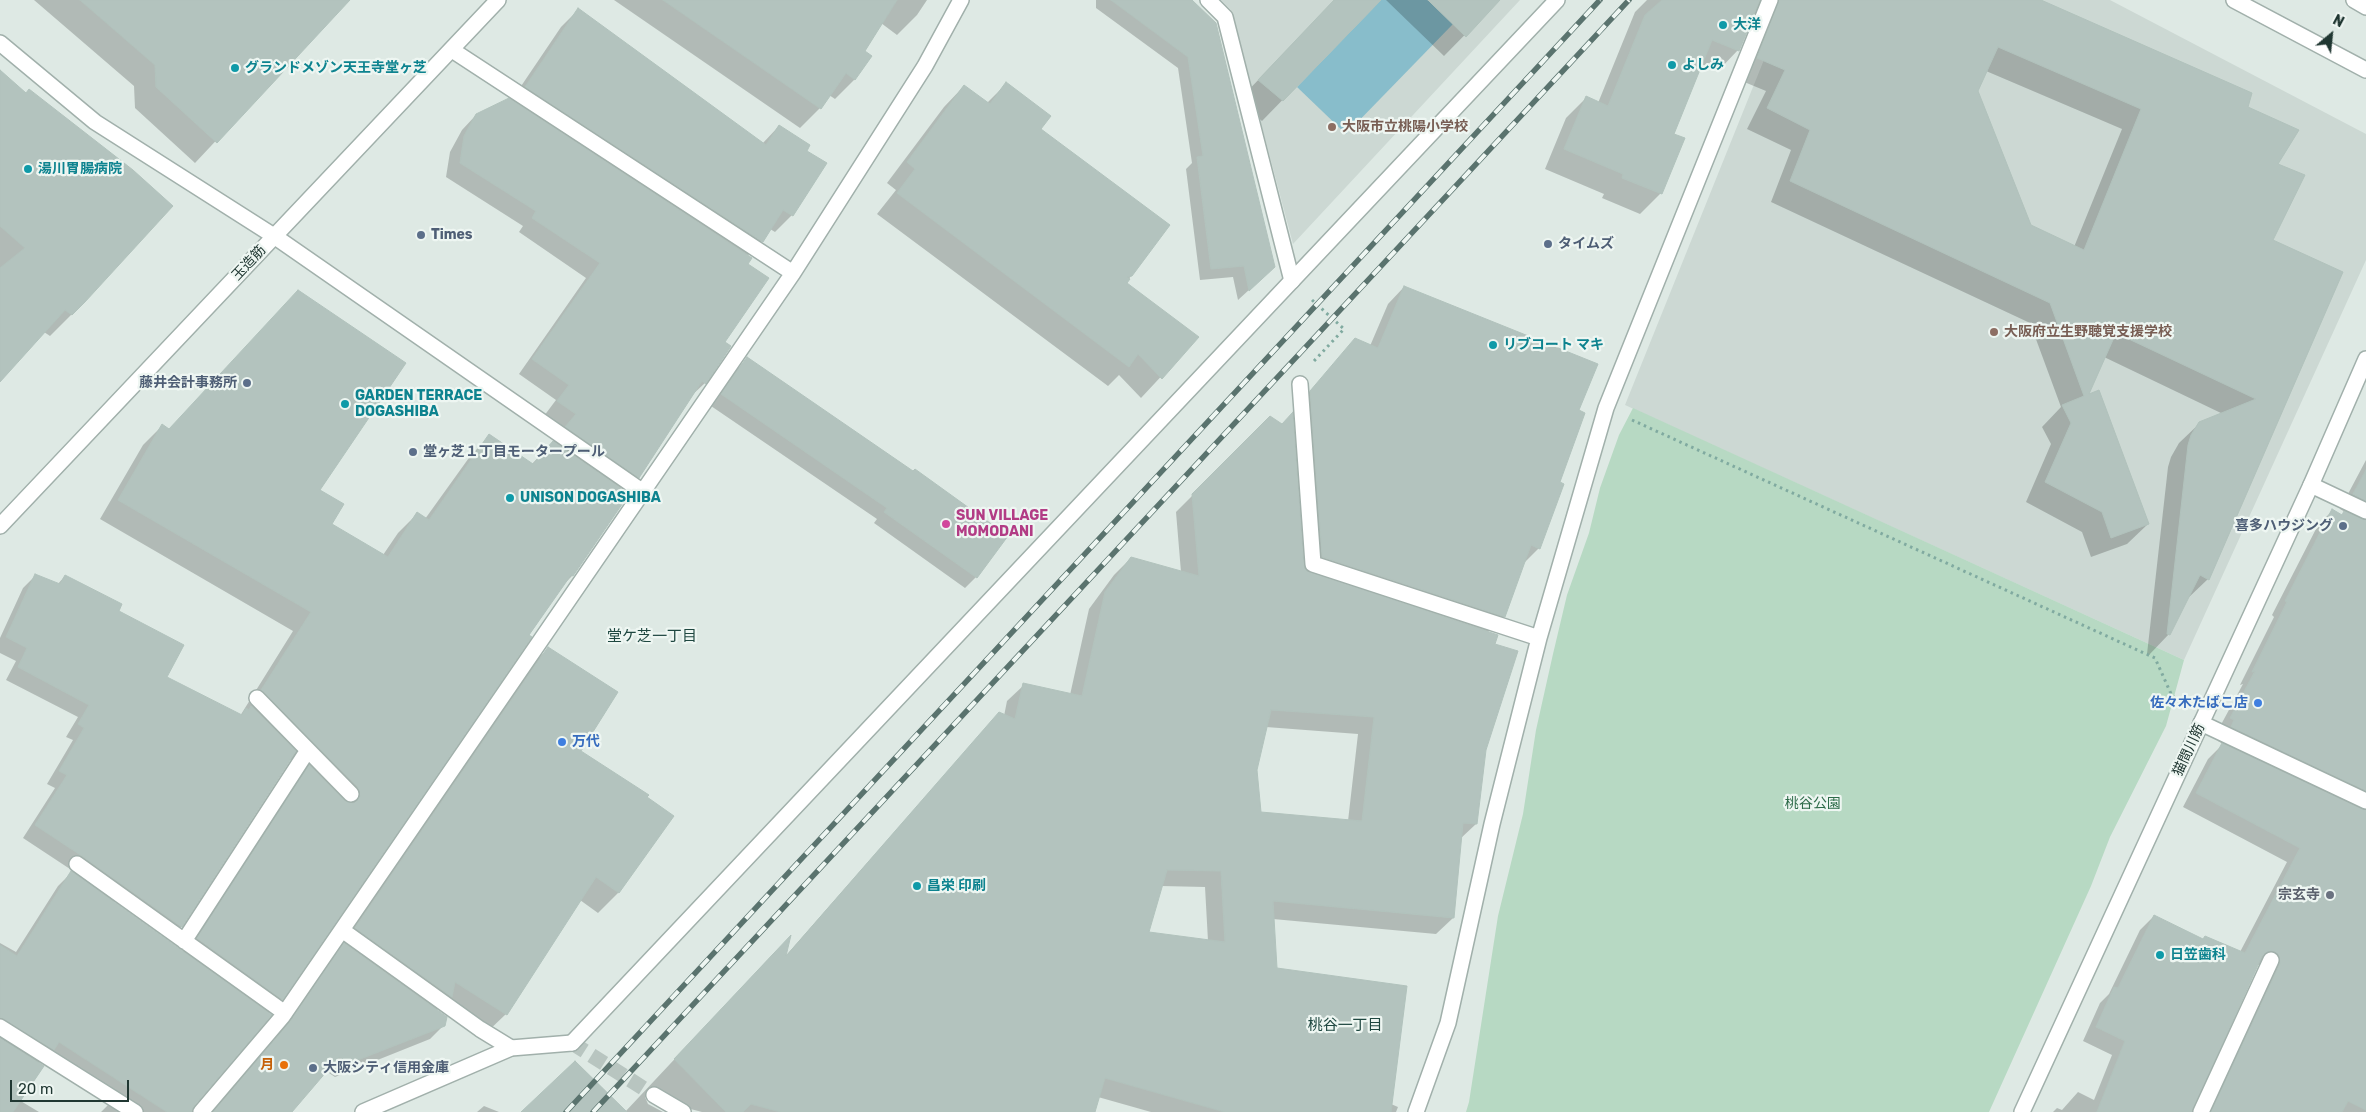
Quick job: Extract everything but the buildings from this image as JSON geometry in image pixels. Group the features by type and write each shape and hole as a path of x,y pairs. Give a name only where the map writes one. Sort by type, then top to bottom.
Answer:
{"street":[{"name":"玉造筋","path":"0,526 498,0"},
{"path":"201,1112 285,1013 793,273 925,66 961,0"},
{"path":"1208,0 1225,17 1292,281"},
{"path":"363,1112 510,1048 572,1044 1557,0"},
{"path":"1416,1112 1448,1023 1492,824 1539,638 1606,408 1770,0"},
{"path":"2234,0 2366,70"},
{"path":"2354,0 2366,7"},
{"path":"0,43 95,122 274,236 643,492"},
{"path":"452,50 793,273"},
{"name":"猫間川筋","path":"2022,1112 2311,485 2366,359"},
{"path":"1300,384 1313,564 1539,638"},
{"path":"2311,485 2366,510"},
{"path":"257,698 351,794"},
{"path":"2204,718 2366,801"},
{"path":"184,941 308,750"},
{"path":"77,864 285,1013"},
{"path":"342,930 480,1029 510,1048"},
{"path":"2201,1112 2271,960"},
{"path":"0,1027 135,1112"},
{"path":"654,1095 683,1112"}],"path":[{"path":"1292,281 1344,329 1300,377 1300,384"},
{"path":"1606,408 2155,658 2172,696 2204,718"}],"shaded area":[{"name":"大阪市立桃陽小学校","path":"1221,0 1520,0 1293,244 1231,10"},
{"name":"大阪府立生野聴覚支援学校","path":"1788,0 2110,0 2366,134 2366,260 2184,660 1625,405"}],"green space":[{"name":"桃谷公園","path":"1633,408 2184,660 2166,726 2110,837 2091,886 1989,1112 1466,1112 1498,916 1523,814 1536,730 1553,654 1567,595 1589,533 1600,488 1619,435"}],"water":[{"path":"1381,0 1428,0 1453,24 1346,134 1297,87"}],"tunnel":[{"path":"572,1043 654,1095"}],"railway":[{"path":"566,1112 1600,0"},
{"path":"593,1112 1629,0"}],"place":[{"name":"大洋","path":"1723,25"},
{"name":"よしみ","path":"1672,65"},
{"name":"グランドメゾン天王寺堂ヶ芝","path":"235,68"},
{"name":"大阪市立桃陽小学校","path":"1332,127"},
{"name":"湯川胃腸病院","path":"28,169"},
{"name":"Times","path":"421,235"},
{"name":"タイムズ","path":"1548,244"},
{"name":"大阪府立生野聴覚支援学校","path":"1994,332"},
{"name":"リブコート マキ","path":"1493,345"},
{"name":"藤井会計事務所","path":"247,383"},
{"name":"GARDEN TERRACE DOGASHIBA","path":"345,404"},
{"name":"堂ヶ芝１丁目モータープール","path":"413,452"},
{"name":"UNISON DOGASHIBA","path":"510,498"},
{"name":"SUN VILLAGE MOMODANI","path":"946,524"},
{"name":"喜多ハウジング","path":"2343,526"},
{"name":"佐々木たばこ店","path":"2258,703"},
{"name":"万代","path":"562,742"},
{"name":"昌栄 印刷","path":"917,886"},
{"name":"宗玄寺","path":"2330,895"},
{"name":"日笠歯科","path":"2160,955"},
{"name":"月","path":"284,1065"},
{"name":"大阪シティ信用金庫","path":"313,1068"}],"district":[{"name":"堂ケ芝一丁目","path":"652,637"},
{"name":"桃谷一丁目","path":"1345,1026"}]}
